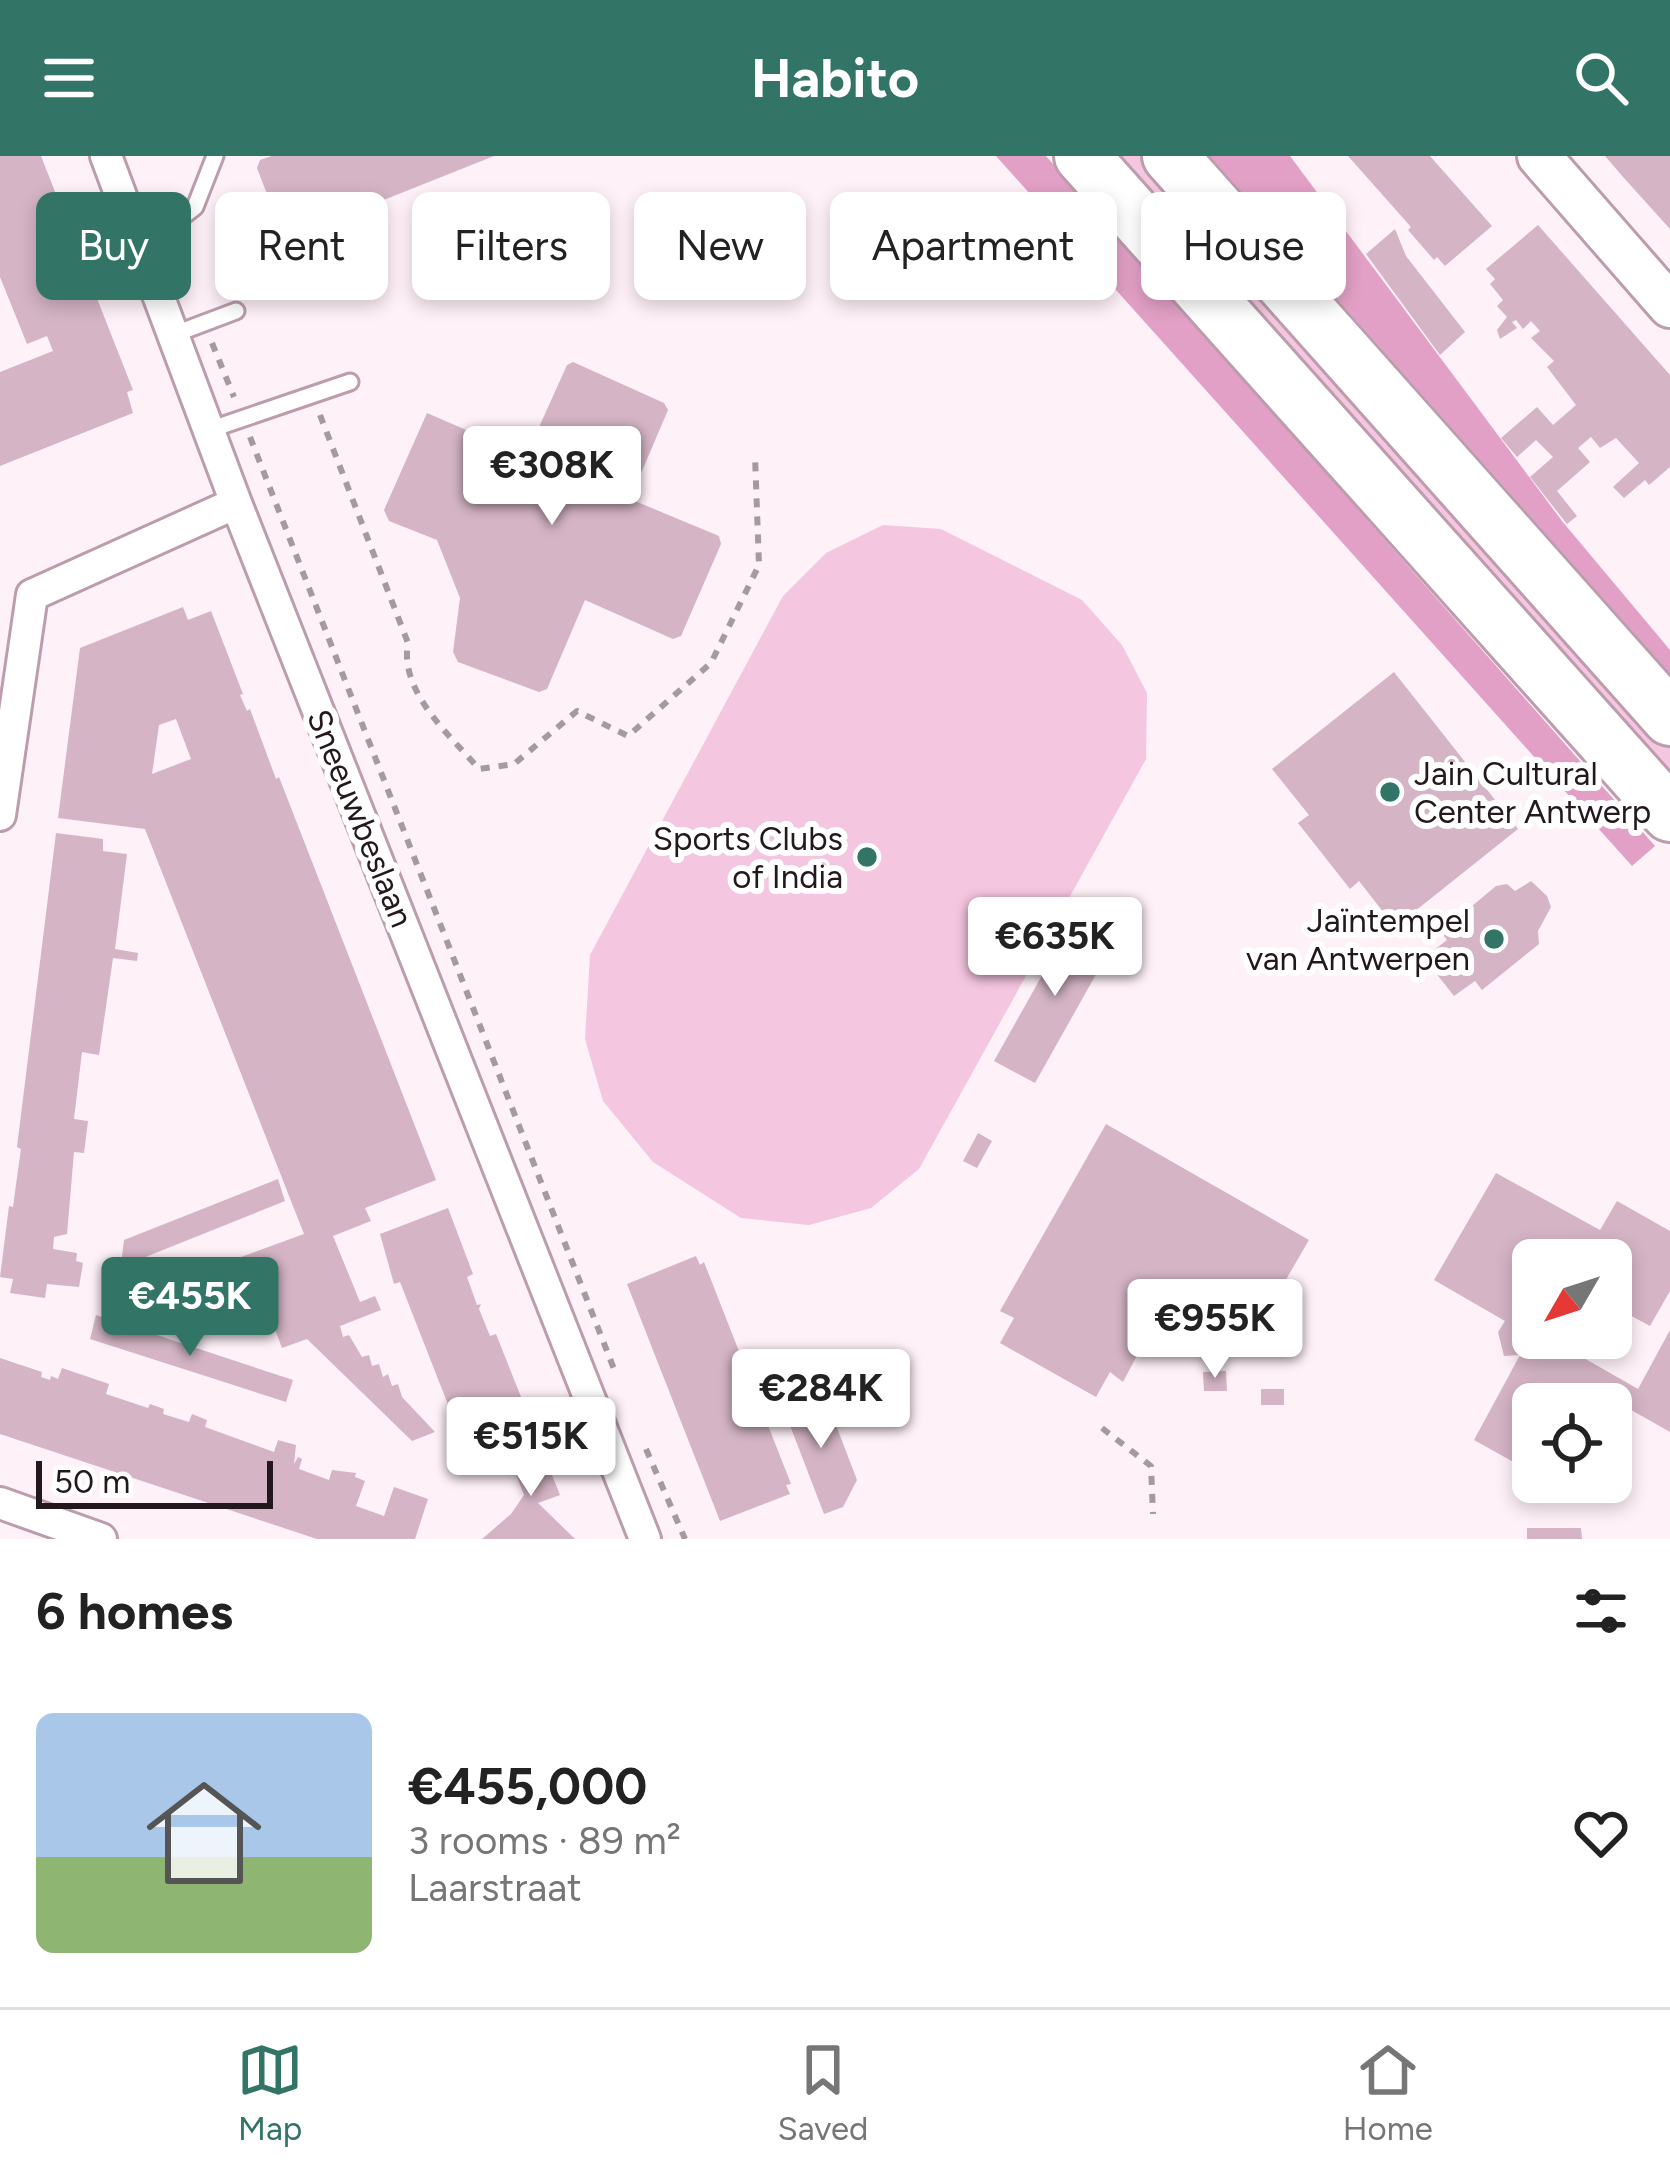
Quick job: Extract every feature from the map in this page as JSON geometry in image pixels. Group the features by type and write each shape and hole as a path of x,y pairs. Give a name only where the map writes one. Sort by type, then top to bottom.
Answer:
{"highway":[{"path":"1082,156 1670,814"},
{"path":"1170,156 1670,718"}],"street":[{"name":"Sneeuwbeslaan","path":"106,156 120,192"},
{"path":"1539,156 1670,306"},
{"name":"Sneeuwbeslaan","path":"161,300 236,503 645,1539"},
{"path":"0,815 32,595 236,503"},
{"name":"Sneeuwbeslaan","path":"621,1477 632,1539"},
{"path":"0,1503 101,1539"}],"lane":[{"path":"191,210 215,156"},
{"path":"175,334 236,311"},
{"path":"209,430 350,382"}],"path":[{"path":"205,324 620,1382"},
{"path":"312,396 408,643 406,655 422,701 479,769 514,764 577,711 628,736 711,663 759,565 755,456"},
{"path":"1102,1428 1151,1466 1153,1514"},
{"path":"645,1447 685,1539"}],"shaded area":[{"path":"996,156 1046,156 1078,192 1028,192"},
{"path":"1108,156 1145,156 1177,192 1141,193"},
{"path":"1210,156 1290,156 1317,192 1242,192"},
{"path":"1346,231 1562,521 1670,650 1670,673 1338,300 1346,300"},
{"path":"1117,236 1141,264 1141,300 1173,300 1655,846 1632,866 1117,291"},
{"path":"1237,300 1274,300 1670,744 1670,783"},
{"name":"Sports Clubs of India","path":"883,525 941,529 1082,600 1122,645 1147,693 1146,759 919,1169 871,1208 809,1225 741,1218 653,1162 603,1101 585,1039 590,955 783,596 826,553"}],"building":[{"path":"0,156 41,156 55,192 36,192 36,300 98,300 133,390 127,392 133,413 0,466 0,372 53,351 47,336 27,344 0,277"},
{"path":"272,156 494,156 388,198 388,192 266,192 257,168 260,160"},
{"path":"1348,156 1430,156 1492,226 1445,266 1437,257 1434,260"},
{"path":"1605,156 1670,156 1670,229 1624,178"},
{"path":"1538,225 1670,375 1670,467 1624,498 1613,487 1639,463 1616,438 1600,448 1591,437 1578,448 1590,462 1557,491 1577,516 1567,524 1530,477 1553,457 1536,440 1517,457 1501,438 1537,407 1553,425 1576,405 1547,367 1554,361 1531,338 1540,331 1531,321 1523,329 1516,320 1512,322 1517,328 1500,339 1497,330 1507,317 1497,306 1503,300 1490,284 1495,279 1486,269"},
{"path":"1395,229 1406,256 1465,332 1440,355 1366,254"},
{"path":"573,362 664,403 668,410 630,499 719,536 721,544 681,636 673,639 585,600 547,689 539,692 458,662 453,652 460,598 437,540 389,521 384,510 427,413 526,456 567,365"},
{"path":"183,607 188,620 211,611 240,695 247,711 250,709 276,779 279,777 436,1180 365,1208 371,1221 333,1236 360,1302 375,1296 381,1310 340,1326 343,1337 349,1335 362,1357 369,1355 372,1366 379,1364 383,1377 388,1374 392,1386 398,1384 402,1397 435,1432 412,1441 307,1339 282,1348 255,1277 171,1309 162,1286 304,1234 145,829 58,818 80,648","holes":["176,719 191,759 152,774 159,725"]},
{"name":"Jain Cultural Center Antwerp","path":"1394,672 1518,829 1395,927 1359,881 1350,889 1298,823 1309,815 1272,769"},
{"path":"56,833 103,839 103,851 127,854 115,949 138,953 137,961 113,958 99,1055 82,1052 74,1119 88,1121 84,1153 74,1152 67,1234 54,1237 53,1249 77,1253 76,1261 83,1263 79,1287 47,1284 45,1298 10,1293 13,1279 0,1277 21,1149 17,1147"},
{"name":"Jaïntempel van Antwerpen","path":"1531,881 1551,907 1538,931 1539,944 1482,990 1475,981 1454,996 1424,958 1447,940 1441,932 1496,886 1507,884 1515,891"},
{"path":"1076,915 1117,937 1035,1083 994,1061"},
{"path":"1106,1124 1309,1240 1242,1355 1161,1310 1123,1382 1110,1372 1096,1397 1000,1343 1014,1318 1000,1311"},
{"path":"978,1133 992,1141 977,1168 963,1161"},
{"path":"1496,1173 1600,1230 1617,1201 1670,1231 1670,1291 1650,1326 1632,1316 1632,1239 1512,1239 1512,1356 1504,1356 1498,1332 1505,1321 1434,1280"},
{"path":"278,1179 285,1201 143,1258 145,1263 135,1268 131,1293 118,1290 124,1240"},
{"path":"448,1208 473,1274 467,1277 477,1305 481,1304 490,1336 496,1334 533,1427 467,1453 400,1282 394,1284 380,1234"},
{"path":"696,1256 700,1265 704,1262 791,1484 786,1485 790,1494 720,1521 627,1284"},
{"path":"96,1315 293,1380 286,1402 90,1339"},
{"path":"1670,1330 1670,1432 1632,1410 1632,1386 1638,1389"},
{"path":"0,1358 42,1372 41,1377 50,1380 51,1376 58,1379 62,1368 109,1384 106,1394 148,1408 150,1404 164,1409 163,1414 189,1422 192,1414 207,1420 205,1427 274,1452 278,1440 296,1445 294,1464 298,1457 302,1459 299,1469 329,1480 332,1470 356,1473 355,1477 365,1481 356,1506 384,1516 394,1487 428,1499 415,1539 317,1539 0,1434"},
{"path":"1518,1359 1586,1359 1628,1383 1512,1383 1512,1461 1474,1440"},
{"path":"1226,1371 1227,1391 1204,1391 1203,1372"},
{"path":"1261,1389 1284,1389 1284,1405 1261,1405"},
{"path":"800,1394 831,1412 857,1480 843,1507 824,1514 781,1402"},
{"path":"538,1440 560,1495 538,1503 575,1539 482,1539 511,1514 524,1495 507,1451"},
{"path":"1527,1528 1581,1528 1582,1539 1527,1539"}],"place":[{"name":"Jain Cultural Center Antwerp","path":"1390,792"},
{"name":"Sports Clubs of India","path":"867,857"},
{"name":"Jaïntempel van Antwerpen","path":"1494,939"}]}
